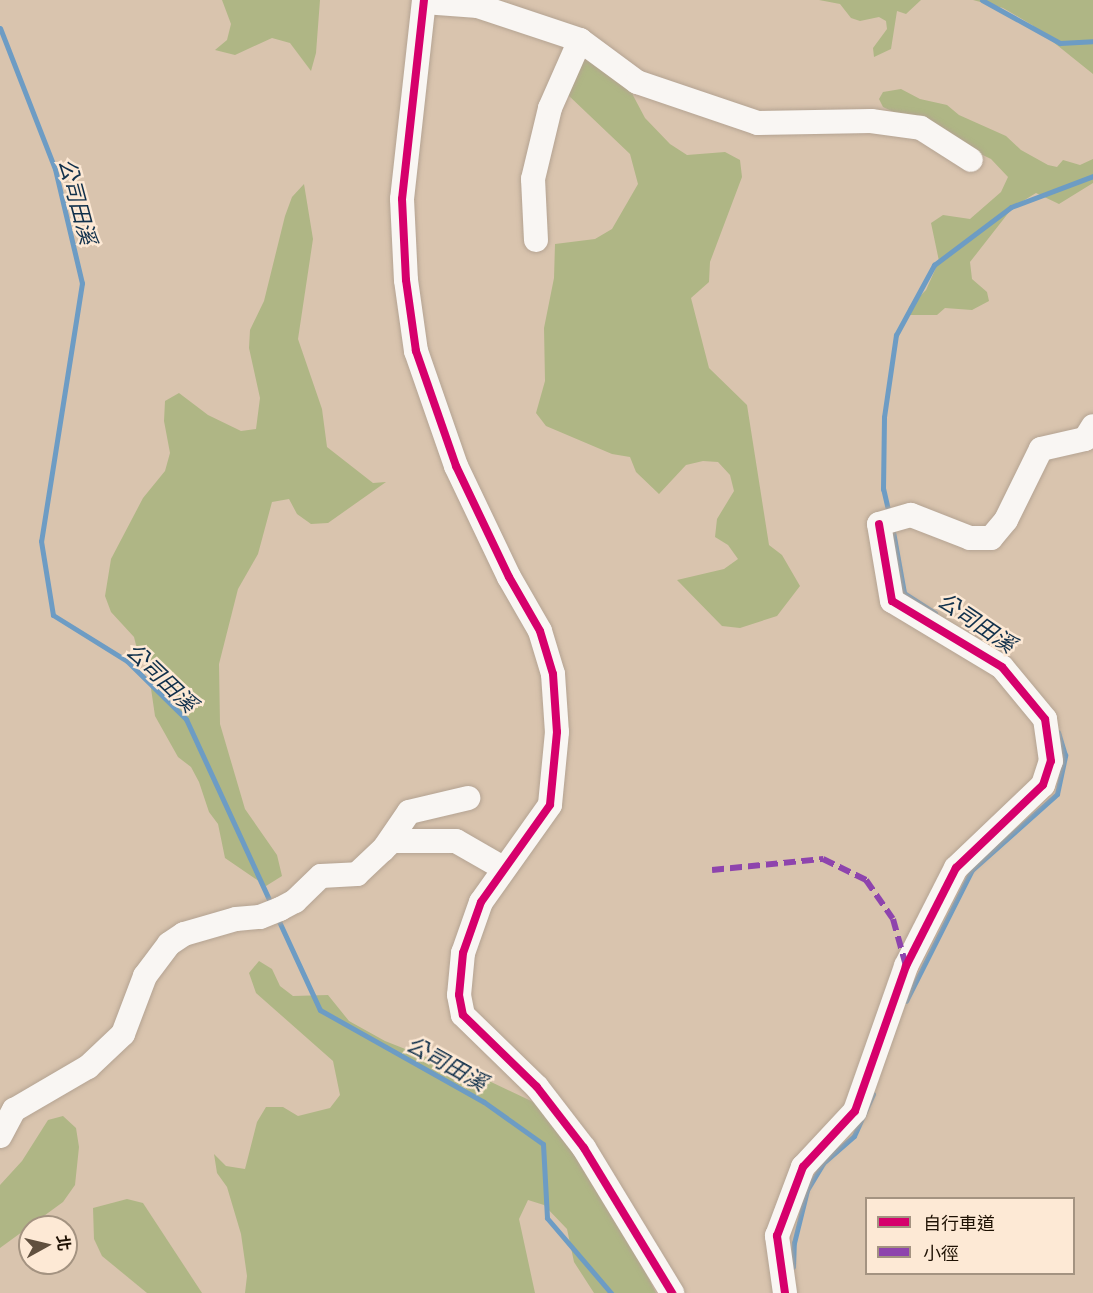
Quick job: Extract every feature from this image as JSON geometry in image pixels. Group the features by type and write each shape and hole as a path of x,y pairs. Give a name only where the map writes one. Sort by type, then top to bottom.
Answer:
{"street":[{"path":"672,1293 584,1148 537,1088 463,1015 459,995 463,953 481,902 550,805 557,732 553,674 540,631 508,577 456,466 416,351 406,280 402,199 424,1 478,6 580,40 637,82 758,123 872,121 921,128 971,160"},
{"path":"536,240 533,179 550,108 580,40"},
{"path":"785,1293 777,1236 803,1167 855,1112 906,966 956,868 1043,785 1051,761 1045,719 1002,668 892,601 890,521 911,515 970,538 991,538 1006,520 1041,449 1085,439 1093,426"},
{"path":"383,850 409,812 468,798"},
{"path":"0,1136 14,1110 88,1067 123,1034 146,976 169,944 206,926 270,913 321,876 357,874 392,841 456,841 504,868"}],"green space":[{"path":"222,0 320,0 316,53 311,71 290,43 272,38 235,55 215,50 227,40 231,24"},
{"path":"819,0 921,0 906,14 897,11 891,49 874,57 873,48 887,29 886,21 879,17 860,21 851,18 840,4"},
{"path":"973,0 1093,0 1093,74 1032,25 1003,8"},
{"path":"594,47 618,67 645,118 670,144 687,155 725,152 740,160 742,177 710,262 709,282 691,298 709,368 747,405 769,545 782,555 800,586 777,616 740,628 722,626 677,580 724,569 738,559 728,545 715,537 717,519 734,491 730,475 718,462 703,461 686,465 659,494 636,472 630,457 612,454 546,426 536,413 545,381 544,328 554,278 555,244 595,239 612,229 638,184 630,154 567,94 573,76"},
{"path":"901,89 920,99 947,105 959,115 1006,136 1021,150 1048,165 1057,167 1063,160 1080,165 1093,159 1093,183 1059,204 1036,193 1013,207 970,262 972,279 987,292 989,301 972,310 945,308 937,315 907,315 909,307 926,290 939,261 931,223 943,215 970,219 1001,192 1008,177 991,159 883,107 879,99 883,92"},
{"path":"304,184 313,239 298,339 322,409 327,447 373,483 386,482 328,523 311,524 297,514 289,499 272,502 258,554 238,589 219,664 220,724 245,809 277,855 282,876 266,886 225,858 218,824 209,812 199,782 191,767 178,757 155,716 148,668 138,653 134,637 111,612 105,596 111,559 143,498 165,471 170,453 164,421 165,401 179,393 208,415 241,431 256,429 260,398 249,348 250,330 264,301 285,216 292,197"},
{"path":"259,961 272,969 280,986 293,996 328,995 349,1021 385,1041 433,1060 449,1062 546,1108 624,1230 656,1293 594,1293 574,1262 567,1229 544,1205 528,1200 519,1219 535,1293 245,1293 247,1276 241,1234 227,1187 217,1173 214,1154 226,1166 245,1169 257,1122 266,1107 283,1107 298,1116 330,1108 340,1095 333,1061 256,993 249,973"},
{"path":"63,1116 76,1128 79,1147 75,1185 63,1202 45,1215 18,1215 18,1235 0,1248 0,1185 22,1161 48,1120"},
{"path":"127,1199 143,1203 202,1293 147,1293 102,1256 94,1239 93,1208"}],"waterway":[{"name":"公司田溪","path":"982,0 1060,43 1093,41"},
{"name":"公司田溪","path":"0,28 55,169 82,283 41,541 53,615 127,661 186,719 272,906"},
{"name":"公司田溪","path":"889,514 883,489 884,417 896,335 934,265 1011,207 1093,176"},
{"name":"公司田溪","path":"892,526 904,593 935,613"},
{"name":"公司田溪","path":"906,1001 972,870 1057,794 1065,755 1058,732"},
{"name":"公司田溪","path":"277,917 320,1010 484,1102 543,1144 547,1218 611,1293"},
{"name":"公司田溪","path":"793,1267 794,1243 807,1190 823,1163 854,1136 873,1094"}],"marked path":[{"path":"712,870 823,859 866,880 893,919 906,966"}],"cycle path":[{"path":"424,0 402,199 406,280 416,351 456,466 509,577 540,631 553,674 557,732 550,805 481,902 463,953 459,995 463,1015 537,1087 584,1148 672,1293"},
{"path":"785,1293 777,1236 803,1167 855,1111 906,966 956,868 1043,785 1051,761 1045,719 1002,667 892,601 879,524"}]}
